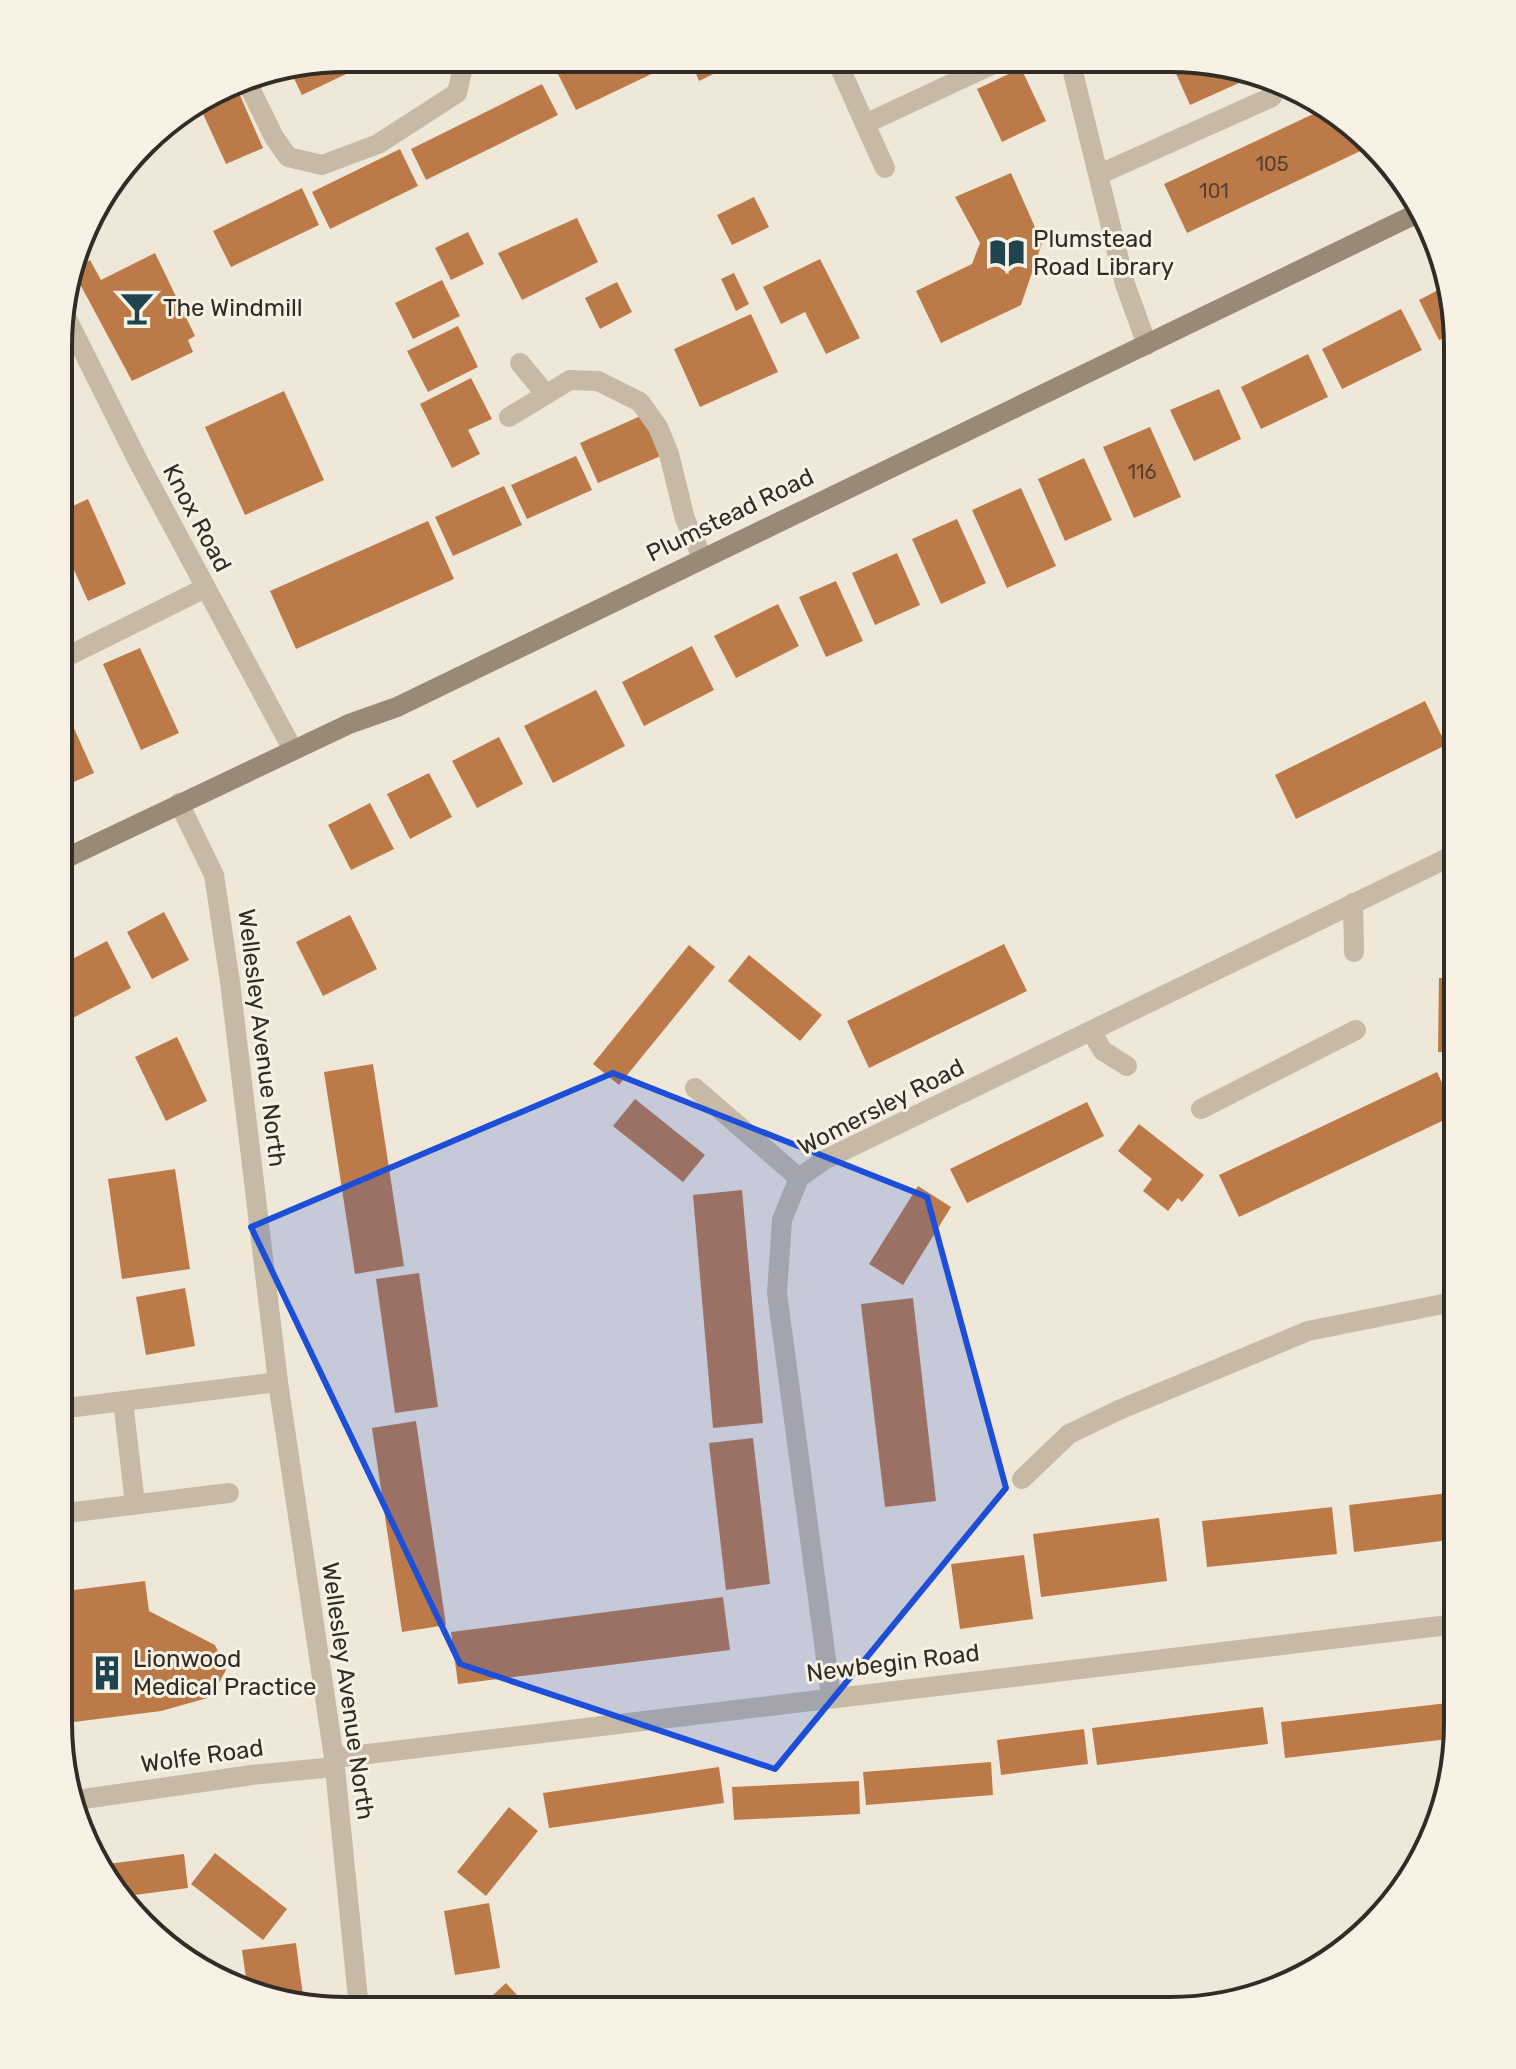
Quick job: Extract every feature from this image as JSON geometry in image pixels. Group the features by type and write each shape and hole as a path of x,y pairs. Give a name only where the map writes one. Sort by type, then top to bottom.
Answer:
{"main road":[{"name":"Plumstead Road","path":"72,855 349,724 397,707 1411,216"}],"street":[{"path":"842,72 885,168"},
{"path":"865,124 976,72"},
{"path":"1073,72 1125,284 1147,345"},
{"path":"251,90 274,137 288,157 322,165 378,144 438,109 457,93 462,73"},
{"path":"1100,174 1272,97"},
{"name":"Knox Road","path":"73,330 205,588 293,750"},
{"path":"520,363 544,392"},
{"path":"509,417 544,392 570,380 598,381 640,402 658,427 669,454 685,519 702,557"},
{"path":"72,654 205,588"},
{"name":"Wellesley Avenue North","path":"179,803 214,875 278,1382 335,1763 358,1997"},
{"name":"Womersley Road","path":"831,1696 777,1293 782,1220 799,1178 824,1160 1092,1033 1444,860"},
{"path":"1353,903 1354,952"},
{"path":"1201,1109 1356,1030"},
{"path":"1092,1033 1103,1051 1127,1066"},
{"path":"695,1088 799,1178"},
{"path":"1022,1479 1069,1434 1308,1331 1443,1304"},
{"path":"72,1407 278,1382"},
{"path":"123,1401 135,1504"},
{"path":"72,1512 229,1493"},
{"name":"Newbegin Road","path":"335,1763 831,1696 1443,1626"},
{"name":"Wolfe Road","path":"83,1799 335,1763"}],"highlighted area":[{"path":"613,1073 927,1197 1006,1488 775,1769 460,1664 251,1227"}],"building":[{"path":"1012,72 1023,72 1046,121 1002,142 977,89"},
{"path":"1175,72 1242,81 1190,105"},
{"path":"348,73 302,95 293,77"},
{"path":"561,73 654,73 576,110 558,74"},
{"path":"696,73 716,73 699,81"},
{"path":"542,84 558,115 426,180 411,149"},
{"path":"240,94 263,148 226,164 203,113"},
{"path":"1314,114 1362,150 1187,233 1164,184"},
{"path":"400,149 418,186 330,229 312,192"},
{"name":"Plumstead Road Library","path":"1011,173 1042,243 1021,305 941,343 916,291 972,264 980,243 955,197"},
{"path":"302,188 319,225 231,267 213,231"},
{"path":"754,197 769,227 732,245 717,215"},
{"path":"577,218 598,262 522,300 498,253"},
{"path":"468,232 484,264 451,280 435,248"},
{"name":"The Windmill","path":"155,253 195,336 188,340 193,352 132,381 79,283 85,263 90,260 101,280"},
{"path":"820,259 860,338 826,354 805,312 781,324 763,287"},
{"path":"734,273 749,304 736,311 721,279"},
{"path":"442,280 460,316 413,339 395,303"},
{"path":"617,282 632,312 600,329 585,298"},
{"path":"1438,290 1444,338 1439,340 1419,300"},
{"path":"1401,309 1422,350 1342,389 1322,349"},
{"path":"751,314 778,372 700,407 674,349"},
{"path":"458,326 478,367 428,392 407,351"},
{"path":"1308,354 1328,397 1261,429 1241,387"},
{"path":"471,378 492,419 468,430 480,454 452,468 420,404"},
{"path":"1219,389 1241,439 1194,461 1170,410"},
{"path":"284,391 324,480 245,515 205,427"},
{"path":"645,414 663,455 598,483 580,443"},
{"path":"1150,427 1181,497 1134,518 1103,447"},
{"path":"576,456 592,490 527,519 511,485"},
{"path":"1084,458 1112,520 1065,541 1038,479"},
{"path":"504,486 522,525 453,556 435,517"},
{"path":"1021,488 1056,566 1007,588 972,510"},
{"path":"88,499 126,584 88,601 72,566 72,506"},
{"path":"957,519 986,583 941,604 912,539"},
{"path":"428,521 454,579 296,649 270,591"},
{"path":"897,553 920,605 875,625 852,573"},
{"path":"836,581 863,641 826,657 799,597"},
{"path":"778,604 799,646 736,678 714,636"},
{"path":"692,646 714,690 644,726 622,682"},
{"path":"140,648 179,733 141,750 103,664"},
{"path":"596,690 625,746 553,783 524,726"},
{"path":"1425,701 1444,740 1444,746 1296,819 1275,775"},
{"path":"72,724 94,773 72,783"},
{"path":"499,737 523,784 477,808 452,761"},
{"path":"429,773 452,817 410,839 387,794"},
{"path":"370,803 394,849 351,870 328,825"},
{"path":"164,912 189,960 152,979 127,932"},
{"path":"350,915 377,969 323,996 296,942"},
{"path":"107,941 131,988 72,1018 72,959"},
{"path":"1004,944 1027,991 869,1068 847,1021"},
{"path":"689,945 715,967 619,1085 593,1064"},
{"path":"749,955 822,1015 800,1041 728,981"},
{"path":"1439,978 1444,978 1443,1052 1438,1052"},
{"path":"177,1037 207,1101 166,1121 135,1057"},
{"path":"373,1064 404,1266 355,1274 324,1072"},
{"path":"1437,1072 1443,1086 1443,1120 1239,1217 1219,1175"},
{"path":"635,1099 705,1155 683,1182 613,1126"},
{"path":"1087,1102 1104,1136 967,1203 950,1169"},
{"path":"1139,1124 1204,1175 1182,1202 1178,1198 1168,1211 1143,1191 1152,1179 1118,1151"},
{"path":"175,1169 190,1269 122,1279 108,1179"},
{"path":"918,1186 951,1207 903,1285 869,1264"},
{"path":"742,1190 763,1423 713,1428 693,1195"},
{"path":"419,1273 438,1407 395,1413 376,1279"},
{"path":"185,1288 195,1346 146,1355 136,1297"},
{"path":"913,1298 936,1501 885,1507 861,1304"},
{"path":"416,1421 446,1625 402,1632 372,1428"},
{"path":"753,1438 770,1584 726,1590 709,1443"},
{"path":"1443,1494 1443,1541 1354,1552 1349,1505"},
{"path":"1332,1507 1337,1554 1207,1567 1202,1521"},
{"path":"1159,1518 1167,1581 1041,1597 1033,1534"},
{"path":"1024,1555 1033,1619 960,1629 951,1564"},
{"name":"Lionwood Medical Practice","path":"145,1581 149,1611 215,1645 226,1670 211,1697 161,1711 72,1722 72,1590"},
{"path":"723,1597 730,1650 458,1684 451,1632"},
{"path":"1443,1704 1443,1740 1285,1758 1281,1722"},
{"path":"1263,1707 1268,1744 1097,1765 1092,1728"},
{"path":"1084,1729 1088,1764 1001,1775 997,1740"},
{"path":"991,1762 993,1795 866,1805 863,1772"},
{"path":"719,1767 724,1803 549,1828 543,1793"},
{"path":"859,1781 860,1814 734,1820 732,1787"},
{"path":"509,1807 538,1831 486,1896 457,1872"},
{"path":"215,1853 287,1909 263,1940 191,1884"},
{"path":"184,1854 188,1888 133,1895 111,1864"},
{"path":"489,1903 500,1968 455,1975 444,1911"},
{"path":"296,1943 303,1993 246,1978 242,1950"},
{"path":"506,1983 519,1997 491,1997"}],"place":[{"name":"Plumstead Road Library","path":"1007,253"},
{"name":"The Windmill","path":"137,308"},
{"name":"Lionwood Medical Practice","path":"107,1673"}]}
